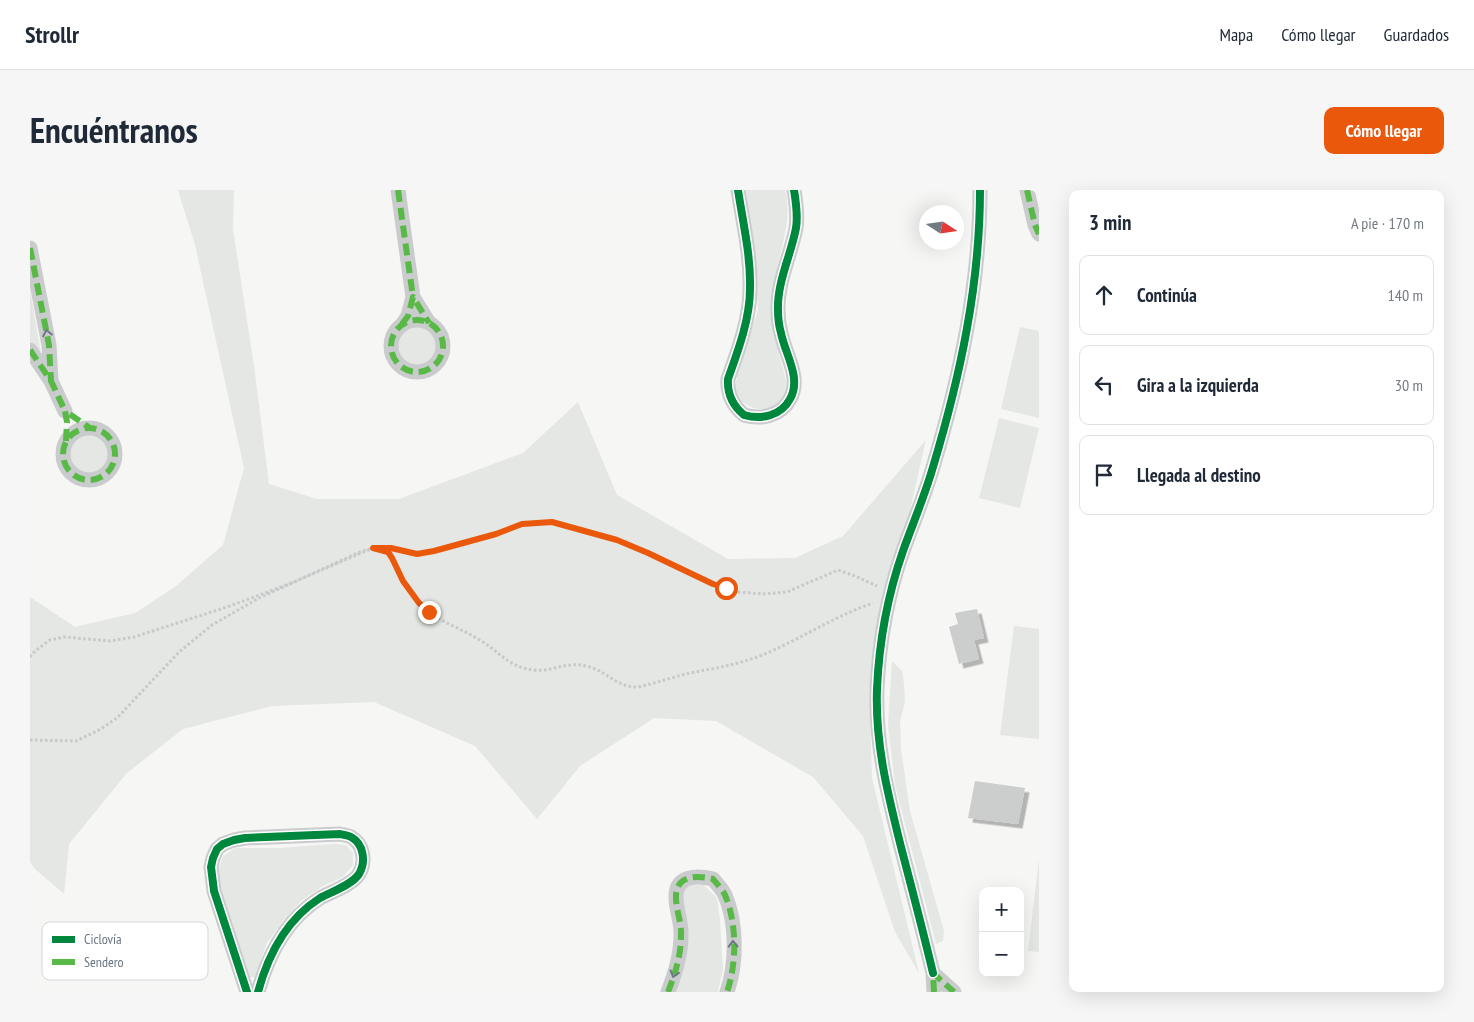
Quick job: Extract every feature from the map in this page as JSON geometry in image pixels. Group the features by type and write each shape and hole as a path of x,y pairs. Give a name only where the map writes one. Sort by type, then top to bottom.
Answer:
{"street":[{"path":"398,190 413,297 408,316 396,332 392,340 391,349 399,365 406,370 424,372 432,368 439,361 443,353 444,344 436,328 429,323 413,297"},
{"path":"738,190 748,256 750,290 748,311 728,379 727,389 731,401 744,415 763,418 776,413 785,406 791,398 794,385 792,369 781,334 778,308 796,227 794,190"},
{"path":"934,992 932,973 887,790 879,748 876,718 877,688 890,597 902,553 932,470 953,399 971,306 980,218 980,190"},
{"path":"1026,190 1039,234"},
{"path":"30,248 49,345 51,381"},
{"path":"402,325 415,320 429,323"},
{"path":"30,350 51,381 65,411 67,422 63,459 66,467 72,474 89,480 105,474 111,467 114,459 112,442 99,430 90,428 65,411"},
{"path":"66,441 76,431 90,428"},
{"path":"246,992 214,891 211,867 217,849 223,844 245,838 340,834 352,837 359,844 363,853 362,866 358,876 318,900 288,928 277,944 269,961 258,992"},
{"path":"668,992 680,955 682,934 676,898 677,889 684,880 693,876 712,879 724,895 733,937 733,963 727,992"},
{"path":"932,973 954,992"}],"path":[{"path":"30,740 76,741 101,729 118,717 179,652 212,625 258,598 362,551 373,548 391,548 417,554 496,534 522,524 552,522 617,540 713,584 738,592 763,594 787,592 838,570 880,587 890,597 843,614 805,636 763,655 719,669 631,687 618,683 598,670 585,666 571,664 542,671 531,670 510,662 480,639 429,612 419,603 403,581 388,552 373,548"},
{"path":"30,657 50,640 64,637 110,641 134,637 227,607 290,584"}],"shaded area":[{"path":"178,190 234,190 233,229 254,366 269,484 317,499 399,499 523,453 578,402 617,495 728,559 795,558 843,536 926,440 869,691 872,778 919,973 895,932 863,836 813,777 716,721 654,718 580,766 537,819 475,746 374,702 272,706 183,729 127,773 69,844 64,894 35,869 30,862 30,597 75,627 135,613 176,586 223,545 244,468 195,245"},
{"path":"744,190 785,190 787,201 787,223 775,278 772,320 788,392 779,403 766,410 753,408 742,402 736,395 736,381 758,310 756,275"},
{"path":"30,289 41,354 35,351 30,342"},
{"path":"418,326 432,332 438,346 432,360 418,366 404,360 398,346 404,332"},
{"path":"1020,327 1039,331 1039,418 1001,409"},
{"path":"999,418 1039,428 1020,508 979,498"},
{"path":"89,434 103,440 109,454 103,468 89,474 75,468 69,454 75,440"},
{"path":"1014,626 1039,629 1039,739 1000,735"},
{"path":"892,661 902,671 904,684 905,702 900,722 901,749 910,811 944,931 943,941 936,944 895,785 888,725"},
{"path":"333,844 346,845 353,853 353,865 343,877 323,886 301,901 267,943 255,977 249,977 219,888 219,868 223,856 236,848 279,848"},
{"path":"1039,859 1039,952 1028,951"},
{"path":"688,885 704,885 717,898 723,969 718,992 672,992 681,896"}],"building":[{"path":"977,609 984,638 974,640 979,659 959,664 949,627 958,624 955,613"},
{"path":"975,781 1025,788 1018,824 968,818"}],"marked path":[{"path":"398,190 413,297"},
{"path":"1027,190 1039,234"},
{"path":"30,248 49,345 51,381"},
{"path":"402,324 408,316 413,297 429,323"},
{"path":"417,320 431,324 439,332 443,346 439,360 431,368 417,372 403,368 395,360 391,346 395,332 403,324 417,320"},
{"path":"30,350 51,381 65,411"},
{"path":"66,441 67,422 65,411 90,428"},
{"path":"89,428 99,430 107,436 113,444 115,454 113,464 107,472 99,478 89,480 79,478 71,472 65,464 63,454 65,444 71,436 79,430 89,428"},
{"path":"668,992 677,965 681,943 681,926 676,903 677,890 683,881 694,877 713,879 725,895 729,906 734,930 734,956 727,992"},
{"path":"934,992 933,973 954,992"}],"cycle path":[{"path":"738,190 749,264 749,300 743,335 728,384 729,394 736,407 744,415 757,417 776,413 786,405 793,391 792,366 780,330 778,300 796,228 797,214 794,190"},
{"path":"933,973 887,789 878,730 878,672 882,636 893,584 930,478 960,365 972,296 979,225 980,190"},
{"path":"247,992 214,891 211,867 217,849 223,844 245,838 340,834 351,837 359,844 361,849 363,864 359,874 346,885 320,898 298,916 280,939 273,952 258,992"}],"route":[{"path":"429,612 419,603 403,581 388,552 373,548 391,548 417,554 496,534 522,524 552,522 586,533 617,540 713,584 726,588"}]}
